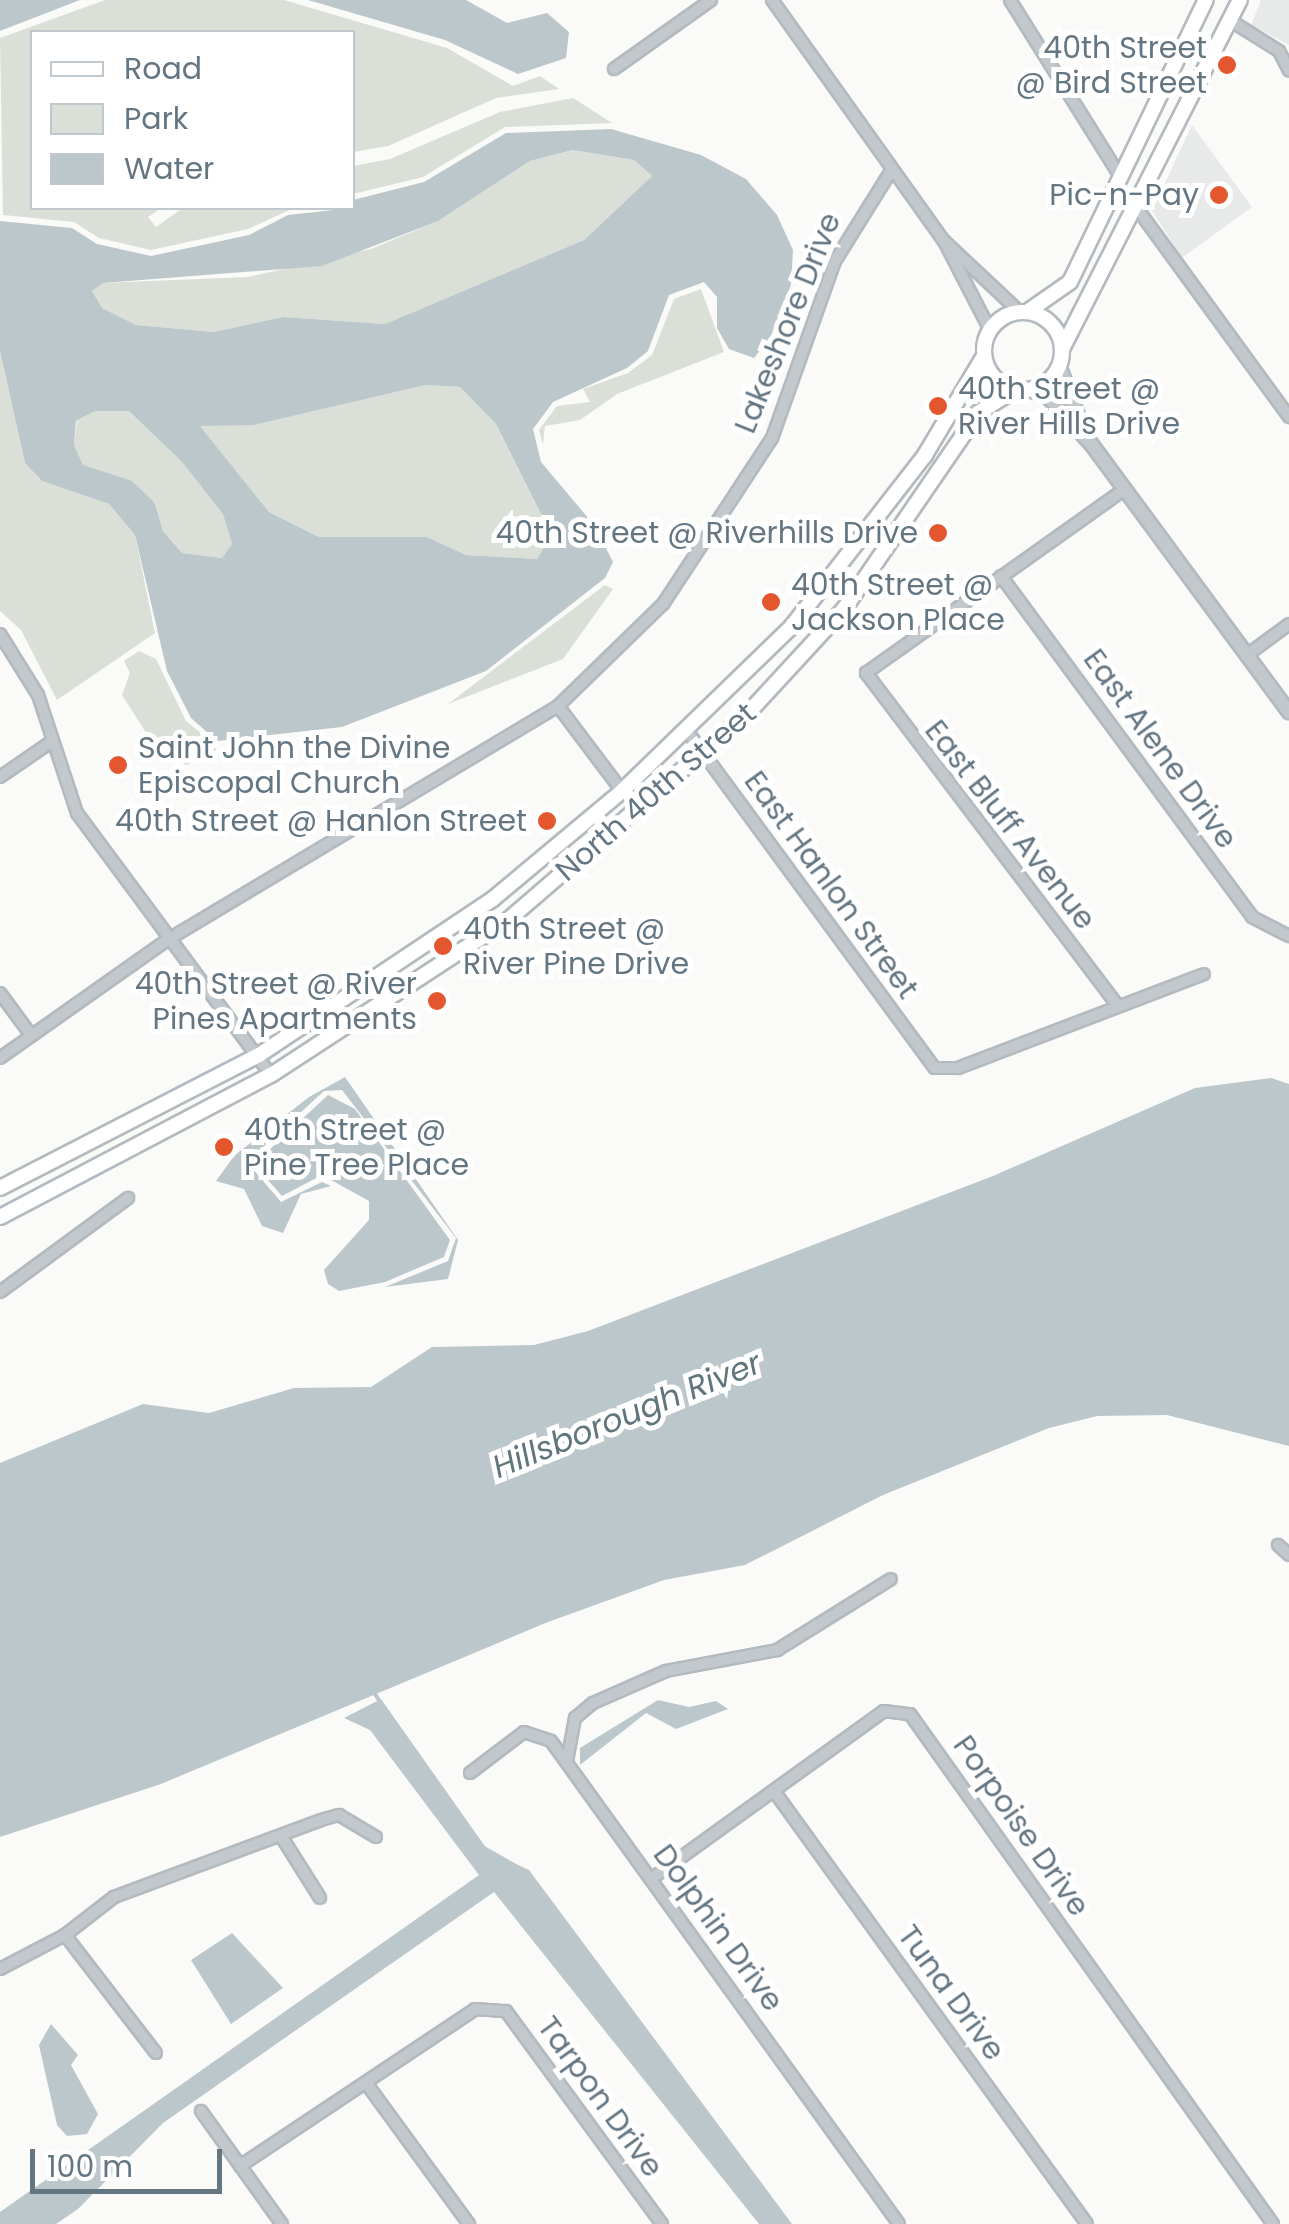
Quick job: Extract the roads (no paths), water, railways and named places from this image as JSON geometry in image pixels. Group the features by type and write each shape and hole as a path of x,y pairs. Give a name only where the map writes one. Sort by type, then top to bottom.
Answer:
{"main road":[{"path":"1206,0 1070,282 990,330 984,356 993,376 1022,390 1061,357 1240,0"},
{"path":"1024,312 1052,324 1061,357"},
{"name":"North 40th Street","path":"0,1188 258,1055 493,898 622,791 792,626 925,454 984,356"},
{"name":"North 40th Street","path":"0,1217 271,1075 508,920 703,754 844,609 970,423 1022,390"},
{"path":"493,898 508,920"}],"street":[{"path":"614,69 711,0"},
{"path":"772,0 944,241 990,330"},
{"path":"1010,0 1120,176"},
{"path":"1228,19 1284,52 1289,72"},
{"name":"Lakeshore Drive","path":"0,1058 169,939 558,706 664,604 772,438 834,261 891,171"},
{"path":"1136,207 1289,417"},
{"path":"944,241 1024,312"},
{"path":"1061,357 1092,446"},
{"path":"1022,390 1046,396 1092,446 1289,712"},
{"path":"1002,576 1125,490"},
{"name":"East Bluff Avenue","path":"1002,576 866,673 1118,1006"},
{"name":"East Alene Drive","path":"1002,576 1252,917 1289,936"},
{"path":"1247,656 1289,624"},
{"path":"0,634 38,694 77,813 271,1075"},
{"path":"558,706 622,791"},
{"name":"East Hanlon Street","path":"687,732 935,1068 958,1068 1118,1006"},
{"path":"0,777 51,742"},
{"path":"1118,1006 1204,974"},
{"path":"0,993 30,1034"},
{"path":"0,1292 128,1198"},
{"path":"1278,1545 1289,1555"},
{"path":"567,1762 575,1718 592,1703 666,1672 778,1650 891,1580"},
{"name":"Porpoise Drive","path":"651,1879 884,1711 910,1714 1273,2224"},
{"name":"Dolphin Drive","path":"470,1773 524,1732 538,1732 567,1762 899,2224"},
{"name":"Tuna Drive","path":"774,1791 1086,2224"},
{"path":"0,1969 65,1935 114,1897 339,1815 376,1837"},
{"path":"281,1836 320,1898"},
{"path":"65,1935 156,2053"},
{"name":"Tarpon Drive","path":"240,2166 369,2086 475,2009 506,2011 662,2224"},
{"path":"369,2086 469,2224"},
{"path":"201,2111 282,2224"}],"water":[{"path":"0,0 80,0 0,31"},
{"path":"308,0 466,0 507,23 547,13 569,32 566,58 518,74 445,40"},
{"path":"611,129 701,155 746,179 777,215 793,250 791,285 770,338 754,358 729,349 717,328 717,297 704,282 669,295 648,351 627,368 553,402 533,429 541,462 594,525 613,562 605,578 486,671 342,727 217,741 191,718 167,671 135,535 109,504 42,481 25,463 0,351 0,221 72,228 97,244 151,256 249,235 288,215 355,210 355,199 424,182 506,133","holes":["573,150 634,160 652,176 584,240 385,324 283,317 214,332 136,325 102,308 92,291 103,283 322,266 438,221 530,161","426,385 460,387 496,424 543,518 548,541 537,559 466,555 427,537 319,537 269,512 200,426 254,425","96,411 129,411 183,463 223,514 232,544 222,558 182,553 163,531 155,503 132,481 83,465 74,445 76,421"]},
{"path":"345,1077 458,1240 448,1279 385,1287 448,1261 456,1238 342,1090 324,1091 265,1145 253,1169 281,1202 322,1182 331,1186 301,1194 283,1233 262,1226 244,1189 216,1181 235,1155 309,1097"},
{"name":"Hillsborough River","path":"1271,1078 1289,1084 1289,1446 1167,1415 1097,1416 1049,1428 883,1495 745,1565 664,1580 548,1622 161,1784 0,1837 0,1463 143,1404 209,1413 294,1388 371,1387 432,1347 534,1345 588,1331 993,1176 1195,1088"},
{"path":"328,1095 355,1109 450,1240 444,1257 385,1282 339,1291 328,1284 324,1270 369,1220 369,1201 322,1175 282,1196 259,1170 269,1150"},
{"path":"381,1699 489,1852 529,1870 792,2224 759,2224 494,1892 163,2123 78,2209 56,2224 0,2224 0,2212 479,1875 370,1730 344,1718"},
{"path":"658,1700 689,1707 716,1701 728,1709 676,1729 646,1713 580,1765 580,1748"},
{"path":"232,1933 283,1988 231,2024 191,1960"},
{"path":"51,2024 78,2055 71,2065 98,2114 87,2134 67,2136 57,2125 39,2045"}],"waterway":[{"path":"375,1694 396,1728"},
{"path":"484,1848 519,1868"},
{"path":"588,1953 621,1998"}],"place":[{"name":"40th Street @ Bird Street","path":"1227,65"},
{"name":"Pic-n-Pay","path":"1219,195"},
{"name":"40th Street @ River Hills Drive","path":"938,406"},
{"name":"40th Street @ Riverhills Drive","path":"938,533"},
{"name":"40th Street @ Jackson Place","path":"771,602"},
{"name":"Saint John the Divine Episcopal Church","path":"118,765"},
{"name":"40th Street @ Hanlon Street","path":"547,821"},
{"name":"40th Street @ River Pine Drive","path":"443,946"},
{"name":"40th Street @ River Pines Apartments","path":"437,1001"},
{"name":"40th Street @ Pine Tree Place","path":"224,1147"}]}
